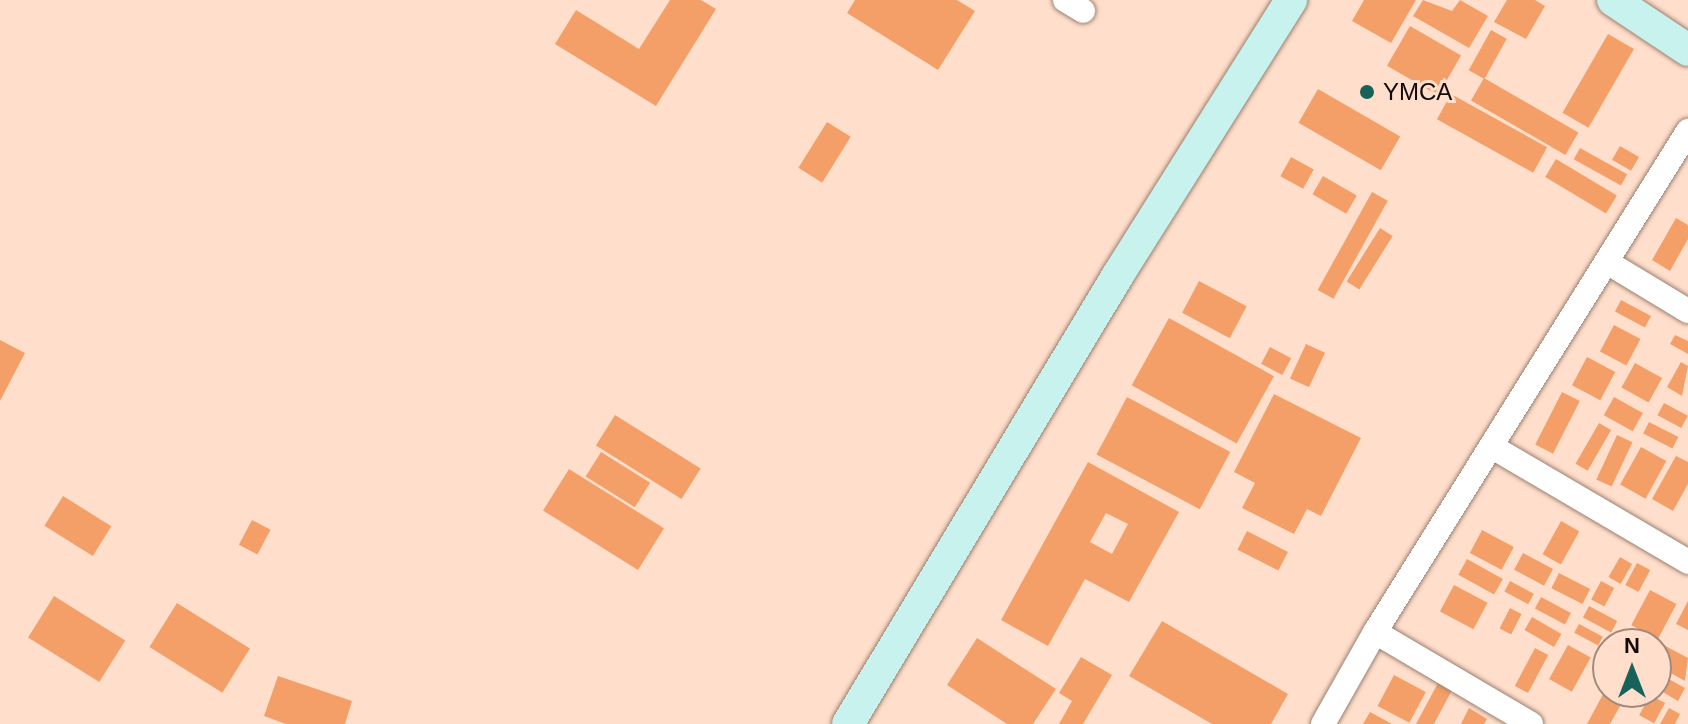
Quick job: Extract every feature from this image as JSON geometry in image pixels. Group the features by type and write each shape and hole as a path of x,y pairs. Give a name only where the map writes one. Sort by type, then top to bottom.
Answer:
{"main road":[{"path":"848,724 1118,275 1291,0"},
{"path":"1613,0 1688,50"}],"street":[{"path":"1323,724 1375,632 1610,264 1688,131"},
{"path":"1610,264 1688,311"},
{"path":"1494,448 1688,562"},
{"path":"1375,632 1531,724"}],"building":[{"path":"670,0 701,0 716,9 656,106 555,44 576,10 639,49"},
{"path":"855,0 957,0 975,11 938,70 847,13"},
{"path":"1364,0 1416,0 1391,43 1352,21"},
{"path":"1423,0 1452,11 1460,0 1488,16 1469,48 1413,16"},
{"path":"1507,0 1535,0 1545,6 1526,39 1494,22"},
{"path":"1410,26 1461,56 1438,95 1387,66"},
{"path":"1491,30 1507,39 1484,79 1469,70"},
{"path":"1608,34 1634,49 1588,128 1562,113"},
{"path":"1484,78 1578,132 1565,155 1471,101"},
{"path":"1318,89 1400,136 1381,170 1298,123"},
{"path":"1451,94 1547,147 1533,173 1437,119"},
{"path":"827,122 851,137 822,183 798,168"},
{"path":"1620,146 1639,157 1631,171 1612,160"},
{"path":"1580,148 1627,174 1621,186 1574,159"},
{"path":"1291,157 1314,170 1303,189 1280,176"},
{"path":"1556,159 1617,196 1606,214 1545,177"},
{"path":"1323,176 1357,196 1346,214 1312,194"},
{"path":"1372,192 1388,201 1333,299 1318,290"},
{"path":"1676,218 1688,225 1688,239 1670,271 1652,260"},
{"path":"1380,228 1393,236 1359,289 1347,281"},
{"path":"1199,281 1247,306 1230,338 1182,313"},
{"path":"1621,300 1651,316 1645,327 1615,311"},
{"path":"1169,318 1274,376 1237,444 1132,385"},
{"path":"1614,325 1640,339 1626,366 1600,351"},
{"path":"1675,335 1688,341 1688,354 1670,344"},
{"path":"0,340 25,353 0,401"},
{"path":"1306,344 1325,353 1309,387 1290,378"},
{"path":"1270,347 1291,358 1282,375 1261,364"},
{"path":"1587,357 1615,372 1600,400 1572,385"},
{"path":"1681,362 1688,366 1682,396 1667,387"},
{"path":"1635,363 1662,378 1649,403 1621,387"},
{"path":"1562,392 1580,401 1553,454 1535,445"},
{"path":"1274,394 1361,438 1321,516 1307,509 1294,534 1242,508 1255,483 1234,472"},
{"path":"1127,397 1230,452 1200,509 1096,454"},
{"path":"1614,397 1643,413 1633,431 1604,415"},
{"path":"1664,403 1688,416 1681,428 1657,415"},
{"path":"615,415 701,469 682,499 596,446"},
{"path":"1649,422 1678,437 1673,449 1643,434"},
{"path":"1599,423 1611,430 1588,471 1576,464"},
{"path":"1617,435 1632,442 1612,487 1596,479"},
{"path":"1641,447 1666,461 1646,499 1620,485"},
{"path":"601,452 650,483 635,507 586,477"},
{"path":"1676,456 1688,462 1688,484 1673,511 1652,499"},
{"path":"1088,462 1179,512 1129,602 1085,579 1048,646 1001,620","holes":["1106,513 1128,524 1112,554 1090,542"]},
{"path":"569,469 664,528 638,570 543,511"},
{"path":"63,496 111,526 93,556 44,526"},
{"path":"252,520 271,530 257,555 239,545"},
{"path":"1561,521 1579,531 1561,564 1543,554"},
{"path":"1482,530 1514,547 1502,570 1470,553"},
{"path":"1247,531 1288,552 1278,571 1237,550"},
{"path":"1523,553 1553,569 1544,586 1514,570"},
{"path":"1620,557 1632,564 1621,584 1608,577"},
{"path":"1467,559 1503,579 1494,595 1458,575"},
{"path":"1637,563 1650,570 1639,592 1625,585"},
{"path":"1559,573 1590,589 1582,604 1551,588"},
{"path":"1510,581 1534,594 1528,604 1504,592"},
{"path":"1601,581 1614,588 1604,607 1591,600"},
{"path":"1454,585 1488,603 1473,629 1440,611"},
{"path":"1650,590 1676,604 1664,628 1631,625"},
{"path":"54,596 125,641 99,682 28,638"},
{"path":"1541,597 1571,613 1565,624 1535,608"},
{"path":"1688,601 1688,630 1676,624"},
{"path":"177,603 250,649 222,693 149,647"},
{"path":"1589,606 1617,621 1614,628 1603,628 1583,617"},
{"path":"1510,608 1522,614 1511,634 1500,628"},
{"path":"1532,617 1561,634 1554,647 1524,630"},
{"path":"1162,621 1288,694 1271,724 1212,724 1129,676"},
{"path":"1579,624 1592,631 1592,642 1574,633"},
{"path":"977,638 1056,689 1033,724 1007,724 947,685"},
{"path":"1568,645 1591,658 1572,692 1549,679"},
{"path":"1535,648 1548,655 1528,693 1515,686"},
{"path":"1672,649 1688,658 1685,681 1672,674"},
{"path":"1081,657 1112,675 1083,724 1059,724 1072,701 1059,693"},
{"path":"1394,675 1426,692 1409,723 1378,706"},
{"path":"278,676 352,701 345,724 286,724 264,716"},
{"path":"1672,681 1685,688 1678,701 1672,697"},
{"path":"1438,683 1452,690 1434,724 1416,724"},
{"path":"1469,708 1487,719 1484,724 1461,724"},
{"path":"1596,708 1619,708 1610,724 1587,724"},
{"path":"1643,708 1662,708 1654,723 1639,715"},
{"path":"1669,708 1680,714 1675,724 1660,724"},
{"path":"1370,712 1392,724 1363,724"}],"place":[{"name":"YMCA","path":"1367,92"}]}
